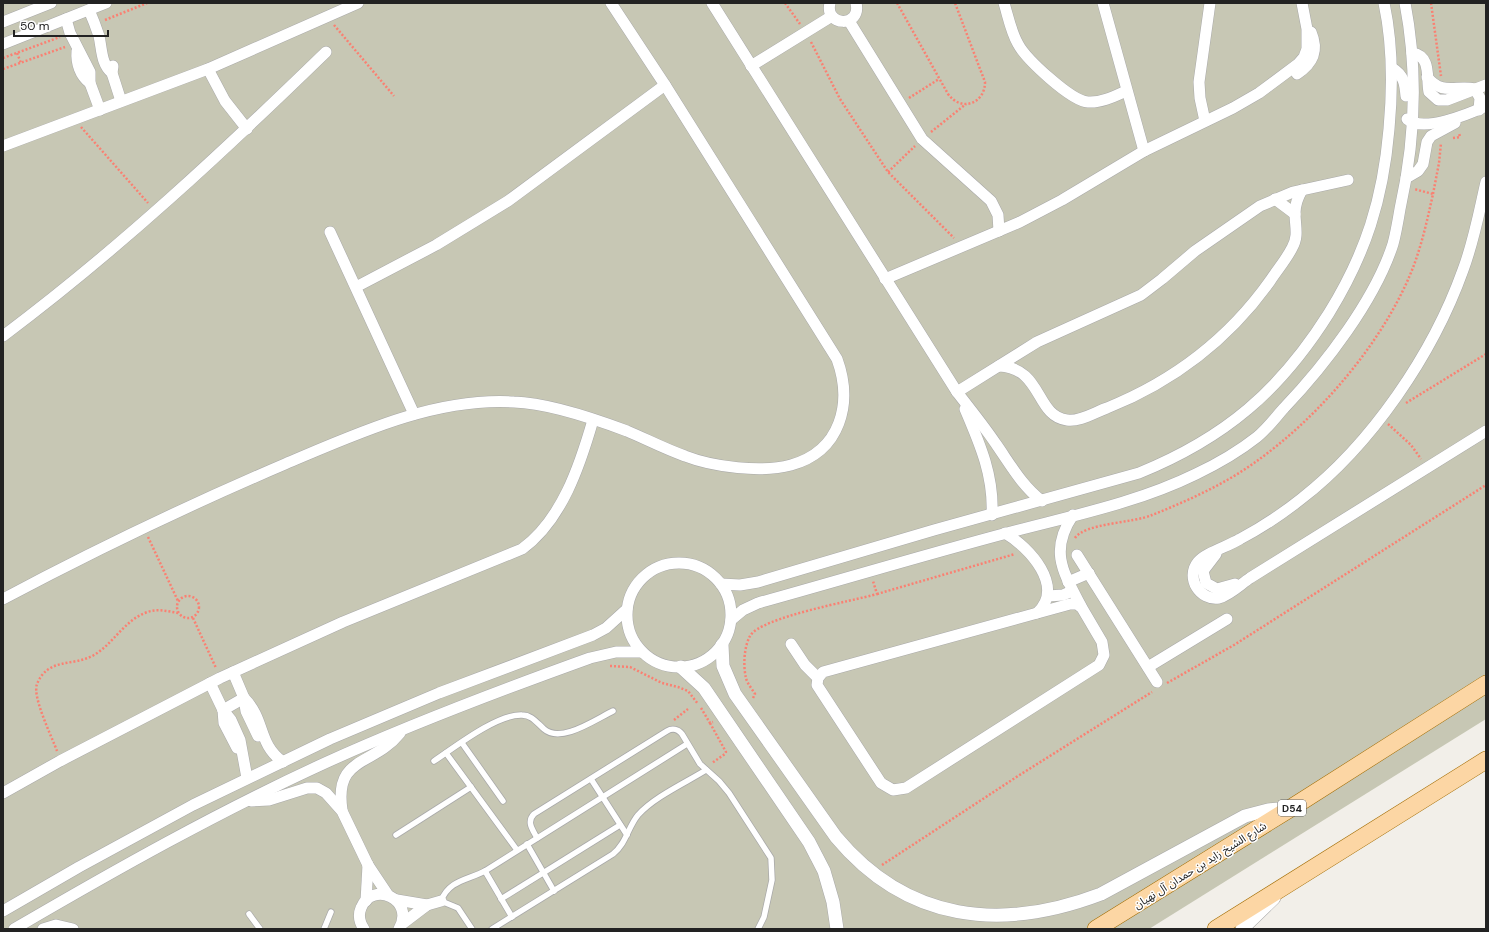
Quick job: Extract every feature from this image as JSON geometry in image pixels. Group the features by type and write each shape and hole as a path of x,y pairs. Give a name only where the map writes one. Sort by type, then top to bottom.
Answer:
{"main road":[{"name":"شارع الشيخ زايد بن حمدان آل نهيان","path":"1096,929 1291,808 1486,684"},
{"path":"1216,929 1486,760"}],"street":[{"path":"3,22 51,3"},
{"path":"3,44 106,3"},
{"path":"3,146 208,69 358,3"},
{"path":"3,599 143,527 303,457 414,414 492,401 537,404 625,431 688,457 726,465 764,468 793,464 819,450 834,433 843,413 845,402 843,380 834,354 665,85 611,3"},
{"path":"712,3 957,392 992,438 1020,480 1042,501"},
{"path":"830,3 830,12 832,16 839,21 848,21 856,14 858,4"},
{"path":"1004,3 1014,37 1021,50 1030,60 1070,95 1080,101 1092,102 1126,91"},
{"path":"1103,3 1126,91 1144,151"},
{"path":"1206,121 1200,98 1199,82 1210,3"},
{"path":"885,279 999,231 1041,211 1144,151 1233,108 1259,93 1287,80 1304,69 1311,62 1315,47 1312,34 1306,22 1302,3"},
{"path":"721,584 740,585 758,582 1139,473 1181,454 1240,416 1277,382 1309,345 1346,285 1365,245 1381,193 1388,148 1392,68 1390,38 1384,3"},
{"path":"731,620 743,610 758,603 1005,533 1133,500 1175,484 1218,462 1258,436 1325,361 1365,302 1393,244 1406,178 1413,122 1412,53 1405,3"},
{"path":"89,10 100,39 106,46 112,61 112,74 122,101"},
{"path":"751,66 832,16"},
{"path":"66,19 74,42 81,72 90,83 100,110"},
{"path":"848,21 928,146 991,201 998,215 999,231"},
{"path":"3,336 107,253 155,211 247,129 326,52"},
{"path":"1412,53 1418,55 1424,60 1427,77 1437,86 1444,89 1475,89 1486,85"},
{"path":"1392,68 1400,74 1405,82 1406,117 1409,121 1432,123 1459,119"},
{"path":"208,69 225,101 247,129"},
{"path":"356,287 436,245 508,201 665,85"},
{"path":"1406,178 1418,171 1423,164 1427,142 1431,136 1459,119 1482,108 1480,98 1475,89"},
{"path":"957,392 1050,335 1141,295 1201,246 1253,211 1275,199 1302,190 1348,180"},
{"path":"1486,182 1477,228 1455,292 1421,358 1379,419 1353,452 1309,493 1264,524 1219,550 1203,557 1194,569 1195,585 1201,593 1211,598 1221,597 1486,431"},
{"path":"999,366 1012,368 1023,373 1031,382 1050,412 1066,420 1077,419 1140,394 1174,375 1206,352 1248,310 1294,243 1297,228 1295,214 1297,201 1302,190"},
{"path":"1275,199 1295,214"},
{"path":"330,232 414,414"},
{"path":"957,392 978,440 989,472 992,493 992,515"},
{"path":"3,793 60,761 220,678 343,622 522,549 539,534 558,506 578,464 593,420"},
{"path":"791,644 806,665 818,678 819,688 881,783 893,790 906,788 1098,665 1104,656 1104,646 1070,586 1062,568 1059,552 1063,533 1072,515"},
{"path":"1005,533 1029,551 1047,582 1048,596 1042,608 1037,613"},
{"path":"1077,555 1148,667 1158,686"},
{"path":"671,563 682,563 699,567 714,576 721,584 730,602 731,620 729,629 722,645 700,663 681,667 660,664 642,652 631,637 627,619 627,609 634,588 641,579 655,569 671,563"},
{"path":"1048,596 1063,595 1070,586 1089,573"},
{"path":"818,678 823,672 1072,603 1081,606"},
{"path":"3,911 136,836 247,778 337,736 439,693 593,635 606,628 627,609"},
{"path":"1148,667 1227,619"},
{"path":"722,645 726,676 732,690 836,837 852,856 870,873 890,887 911,899 952,914 982,919 1031,918 1055,913 1079,905 1245,816 1268,810 1291,808"},
{"path":"14,929 132,861 324,763 402,730 590,658 616,652 642,652"},
{"path":"681,667 704,688 809,842 824,871 833,902 837,929"},
{"path":"233,672 244,698 254,710 263,731 264,739 271,752 283,762"},
{"path":"210,683 223,710 232,720 241,742 241,751 246,764 247,778"},
{"path":"223,710 244,698"},
{"path":"342,811 341,784 345,775 354,765 383,750 402,730"},
{"path":"249,800 269,800 302,789 312,788 326,793 342,811 368,865 404,914 401,927"},
{"path":"366,901 368,865"},
{"path":"1242,929 1288,884"},
{"path":"364,929 359,916 360,910 366,901 374,896 393,898 427,905"},
{"path":"401,927 427,905 441,901"},
{"path":"43,929 56,925 73,929"}],"lane":[{"path":"434,761 487,726 519,715 529,716 546,731 561,735 613,710"},
{"path":"537,838 530,823 532,816 672,729 680,732 695,757 707,771 724,786 771,858 772,880 766,910 758,929"},
{"path":"462,743 503,801"},
{"path":"472,929 458,908 441,901 453,884 485,871 688,744"},
{"path":"446,753 517,850"},
{"path":"492,929 613,854 621,846 634,821 646,808 707,771"},
{"path":"591,779 627,836"},
{"path":"396,835 471,787"},
{"path":"501,898 620,825"},
{"path":"527,844 554,891"},
{"path":"485,871 512,917"},
{"path":"324,929 331,912"},
{"path":"250,914 260,929"}],"path":[{"path":"95,24 147,3"},
{"path":"785,3 805,33 840,100 888,172 962,246"},
{"path":"897,3 950,98 962,104 977,101 984,93 985,87 984,77 955,3"},
{"path":"1431,3 1441,77 1445,80"},
{"path":"327,17 394,96"},
{"path":"3,58 17,53 74,42"},
{"path":"3,69 74,42"},
{"path":"17,53 21,63"},
{"path":"900,103 939,79"},
{"path":"1451,138 1460,137 1459,119"},
{"path":"74,120 155,211"},
{"path":"1432,194 1439,163 1441,142 1445,137"},
{"path":"1388,406 1400,405 1412,401 1486,354"},
{"path":"1379,419 1391,426 1412,445 1427,468"},
{"path":"870,873 1158,686 1234,646 1486,486"},
{"path":"143,527 178,601 178,613"},
{"path":"743,705 754,698 755,694 746,679 745,658 750,636 771,621 877,594 1004,556 1029,551"},
{"path":"870,572 877,594"},
{"path":"60,761 36,695 38,683 45,672 53,666 73,663 94,655 114,640 132,620 145,613 159,610 178,613 185,618 193,618 200,608 197,600 185,596 178,601"},
{"path":"193,618 220,678"},
{"path":"603,668 610,666 630,667 662,683 678,686 688,691 710,723 726,752 713,760 707,771"},
{"path":"672,729 674,720 688,709"},
{"path":"710,723 724,717"}],"shaded area":[{"path":"3,3 1486,3 1486,719 1149,929 3,929"}]}
